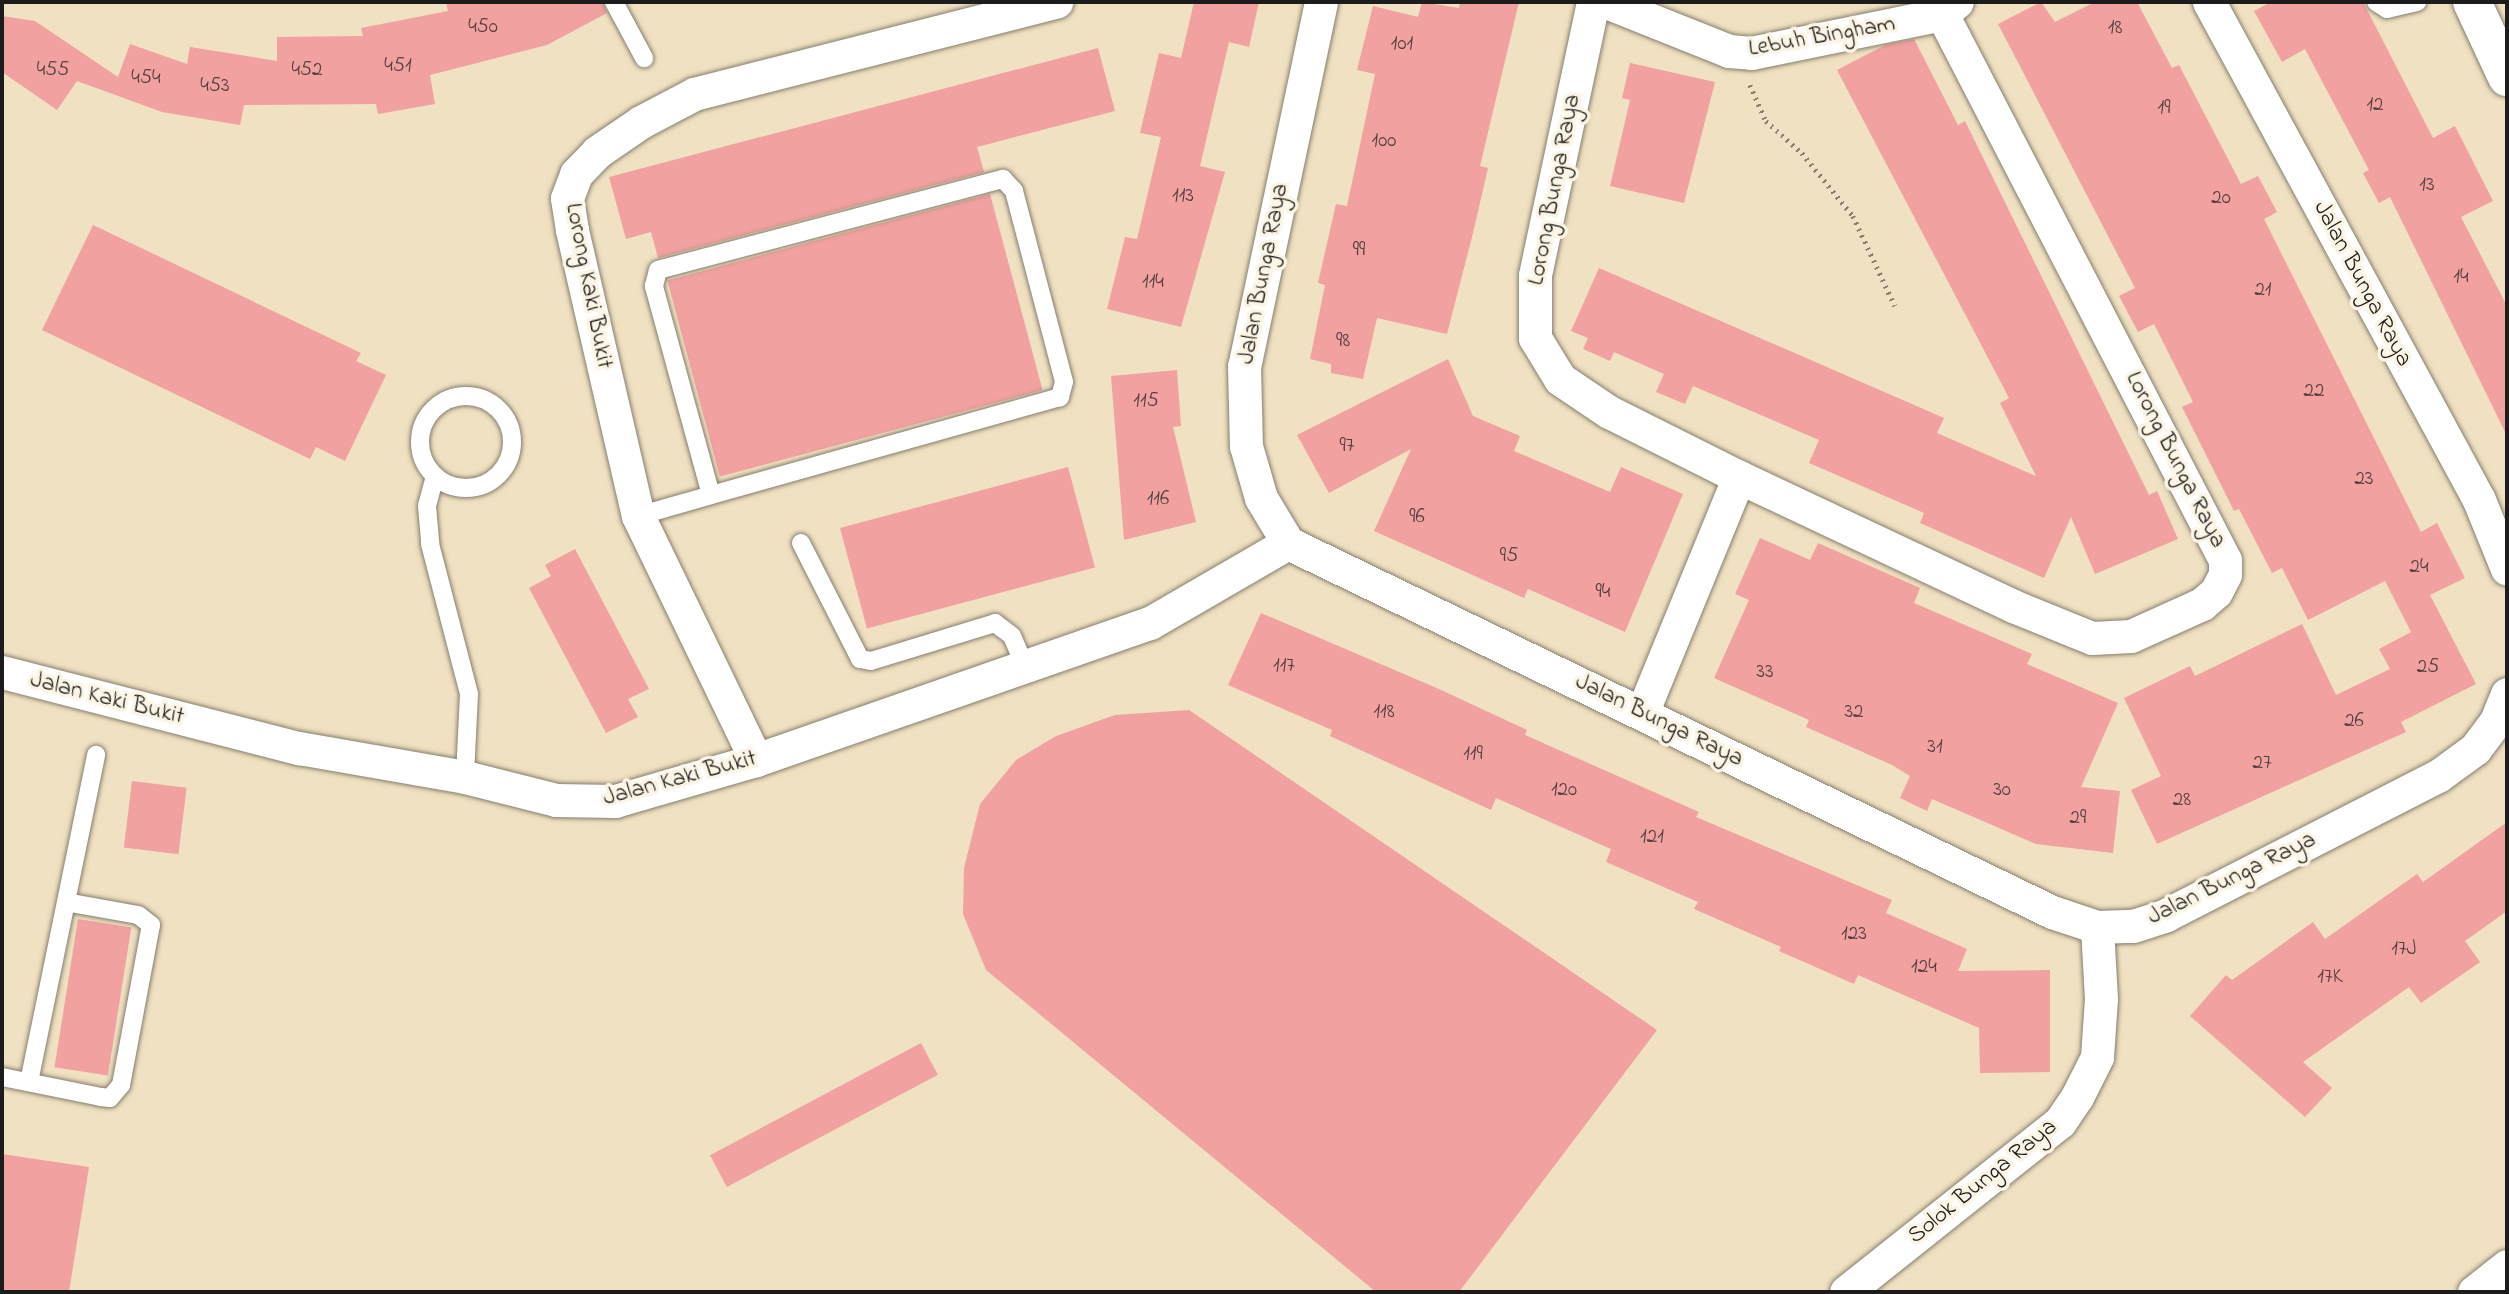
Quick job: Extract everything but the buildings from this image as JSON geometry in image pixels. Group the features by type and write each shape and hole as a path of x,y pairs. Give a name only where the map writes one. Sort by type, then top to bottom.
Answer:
{"highway":[{"path":"2472,2 2507,77"}],"street":[{"name":"Lorong Kaki Bukit","path":"756,760 638,516 572,230 568,198 576,174 597,152 641,121 694,94 1056,2"},
{"name":"Jalan Bunga Raya","path":"1321,2 1244,366 1246,446 1261,498 1288,543 2052,912 2097,927 2133,926 2166,915 2438,776 2475,750 2497,721 2507,694"},
{"name":"Lorong Bunga Raya","path":"1593,2 1535,275 1535,338 1560,379 1609,412 1739,477 2092,638 2131,636 2202,604 2216,592 2225,574 2221,546 1950,8"},
{"name":"Lebuh Bingham","path":"1606,2 1729,51 1751,53 1950,8"},
{"name":"Jalan Bunga Raya","path":"2209,2 2479,500 2507,569"},
{"path":"1642,713 1739,477"},
{"name":"Jalan Kaki Bukit","path":"2,672 299,748 466,777 556,800 604,801 756,760 1150,623 1288,543"},
{"name":"Solok Bunga Raya","path":"1846,1292 2066,1114 2097,1057 2101,999 2097,927"},
{"path":"2474,1292 2507,1266"}],"lane":[{"path":"614,2 644,58"},
{"path":"2376,2 2387,9 2417,2"},
{"path":"638,516 1060,397 1064,382 1010,184 994,180 658,270 654,286 711,495"},
{"path":"435,476 462,488 476,487 501,472 512,438 497,406 463,396 431,411 420,445 435,476 427,506 430,544 469,694 466,777"},
{"path":"801,543 860,659 871,661 995,623 1012,636 1025,666"},
{"path":"29,1082 96,755"},
{"path":"2,1077 110,1098 121,1085 151,925 138,915 66,902"}],"path":[{"path":"1751,53 1750,85 1761,112 1802,153 1853,216 1895,306"}]}
